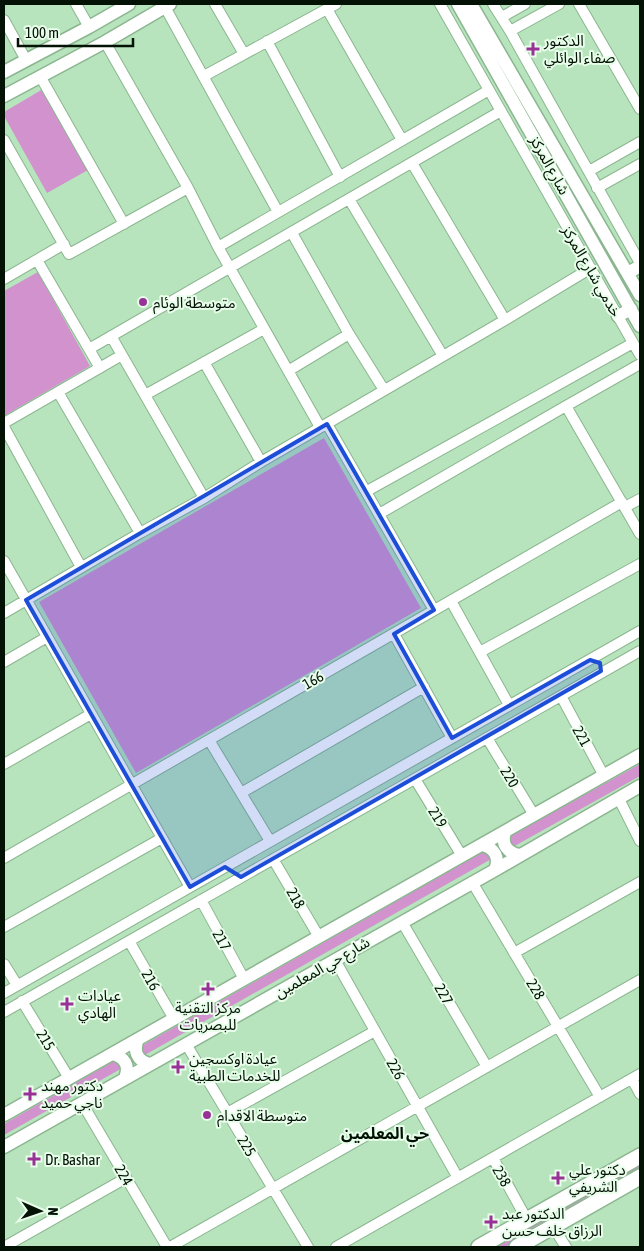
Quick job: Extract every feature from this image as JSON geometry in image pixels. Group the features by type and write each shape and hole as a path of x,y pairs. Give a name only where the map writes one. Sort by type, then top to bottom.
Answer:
{"highway":[{"path":"479,1247 640,1156"},
{"path":"517,1247 640,1177"}],"main road":[{"path":"4,72 129,4"},
{"name":"شارع المركز","path":"458,4 640,326"},
{"name":"شارع المركز","path":"471,4 640,295"},
{"path":"4,96 105,42 168,5"},
{"path":"628,273 640,264"},
{"path":"618,316 631,309"},
{"name":"شارع حي المعلمين","path":"4,1115 640,755"},
{"name":"شارع حي المعلمين","path":"4,1147 640,786"},
{"path":"505,832 503,839 505,846 513,853 520,855"},
{"path":"482,845 492,848 496,854 497,864 495,870"},
{"path":"138,1039 135,1046 136,1054 143,1062 150,1064"},
{"path":"112,1054 121,1057 125,1062 127,1072 125,1078"}],"street":[{"path":"76,4 88,27"},
{"path":"215,4 244,54"},
{"name":"خدمي شارع المركز","path":"440,4 640,356"},
{"path":"493,4 510,31 640,264"},
{"path":"502,17 525,4"},
{"path":"510,31 559,4"},
{"path":"579,4 640,109"},
{"path":"168,5 204,76 278,212"},
{"path":"204,76 332,6 402,140"},
{"path":"4,20 26,60"},
{"path":"267,41 340,177"},
{"path":"105,42 188,188 218,247 288,372 367,491 434,610"},
{"path":"40,76 124,224"},
{"path":"218,247 489,90"},
{"path":"89,349 501,112"},
{"path":"4,140 69,254 188,188"},
{"path":"588,172 640,142"},
{"path":"412,163 505,320"},
{"path":"597,188 640,164"},
{"path":"350,199 443,356"},
{"path":"292,233 349,334 384,390"},
{"path":"4,279 64,244"},
{"path":"37,260 100,368"},
{"path":"4,613 140,533 204,498 261,462 591,268"},
{"path":"145,395 264,329"},
{"path":"288,372 349,334"},
{"path":"112,336 204,498"},
{"path":"367,491 633,343"},
{"path":"4,423 122,355"},
{"path":"204,362 261,462"},
{"path":"379,514 640,364"},
{"path":"58,392 140,533"},
{"path":"566,406 640,534"},
{"path":"4,428 82,567"},
{"name":"166","path":"4,858 434,610 624,505 640,499"},
{"path":"4,561 190,886"},
{"path":"480,652 640,564"},
{"path":"451,601 510,705"},
{"path":"4,993 640,631"},
{"path":"394,634 452,738"},
{"path":"4,662 47,637"},
{"path":"610,648 606,655 607,658 613,664 619,663"},
{"path":"4,1011 640,651"},
{"path":"590,660 598,660 600,663 601,671 599,674"},
{"path":"241,793 424,687"},
{"name":"221","path":"561,696 604,776"},
{"path":"4,764 92,714"},
{"name":"220","path":"487,738 534,815"},
{"path":"209,740 270,841"},
{"name":"219","path":"415,779 462,856"},
{"path":"619,799 640,841"},
{"path":"4,927 162,838"},
{"name":"218","path":"274,859 319,937"},
{"path":"233,862 230,866 231,873 233,876 241,877"},
{"path":"213,874 222,874 226,880 222,888"},
{"name":"228","path":"472,882 600,1097"},
{"path":"514,953 640,882"},
{"name":"217","path":"201,900 244,979"},
{"name":"227","path":"402,922 487,1067"},
{"name":"216","path":"129,941 174,1019"},
{"name":"226","path":"335,960 458,1178"},
{"path":"4,964 17,985"},
{"path":"168,1247 640,980"},
{"name":"215","path":"22,1001 69,1078"},
{"path":"227,1113 374,1030"},
{"name":"225","path":"186,1044 308,1247"},
{"path":"336,1247 348,1244 492,1158 636,1077 640,1094"},
{"name":"224","path":"82,1102 168,1247"},
{"name":"238","path":"492,1158 527,1220"},
{"path":"4,1247 126,1178"},
{"path":"553,1227 566,1247"}],"highlighted area":[{"path":"327,424 434,610 394,634 452,738 590,660 600,663 601,671 241,877 225,867 190,887 26,600"}],"shaded area":[{"path":"43,89 88,170 47,193 4,116 4,112"},
{"path":"38,272 90,366 4,416 4,291"},
{"path":"324,438 421,608 136,773 39,602"},
{"path":"640,764 640,776 511,848 506,838"},
{"path":"488,849 493,858 143,1056 138,1048"},
{"path":"119,1058 124,1067 4,1135 4,1124"},
{"path":"640,1161 640,1171 505,1247 489,1247"}],"place":[{"name":"الدكتور صفاء الوائلي","path":"533,49"},
{"name":"متوسطة الوئام","path":"143,302"},
{"name":"مركز التقنية للبصريات","path":"208,989"},
{"name":"عيادات الهادي","path":"67,1004"},
{"name":"عيادة اوكسجين للخدمات الطبية","path":"178,1067"},
{"name":"دكتور مهند ناجي حميد","path":"30,1094"},
{"name":"متوسطة الاقدام","path":"207,1115"},
{"name":"Dr. Bashar","path":"34,1159"},
{"name":"دكتور علي الشريفي","path":"558,1178"},
{"name":"الدكتور عبد الرزاق خلف حسن","path":"491,1222"}],"district":[{"name":"حي المعلمين","path":"385,1133"}]}
